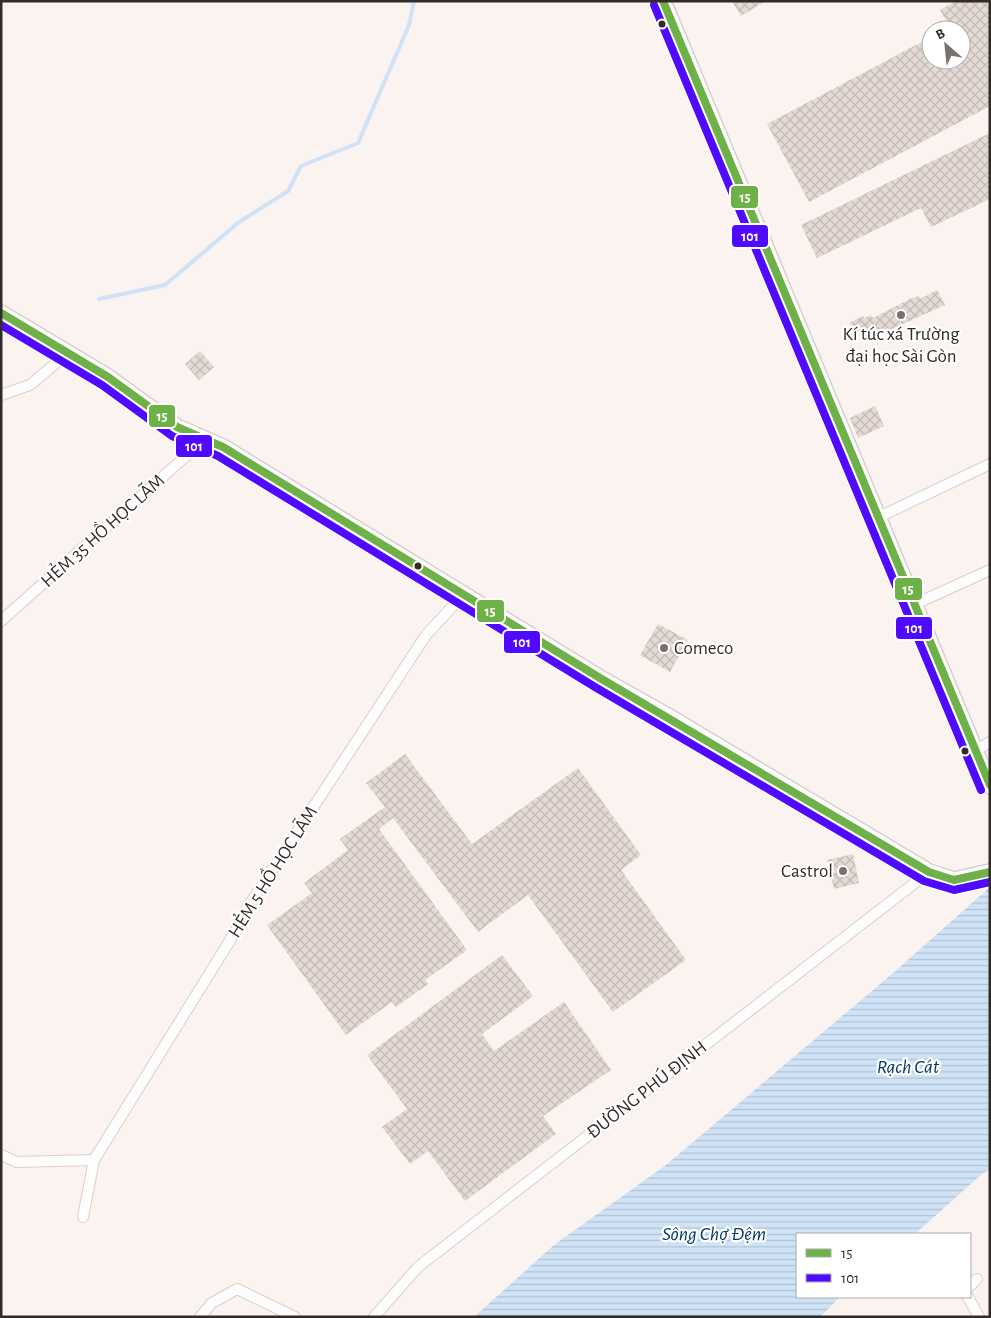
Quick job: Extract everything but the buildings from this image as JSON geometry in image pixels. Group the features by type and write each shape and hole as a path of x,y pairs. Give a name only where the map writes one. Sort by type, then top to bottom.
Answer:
{"main road":[{"path":"663,1 990,786"},
{"path":"1,312 108,377 177,427 223,447 600,678 666,715 929,872 954,880 990,872"}],"street":[{"path":"1,395 30,385 68,353"},
{"name":"HẺM 35 HỒ HỌC LÃM","path":"1,621 204,440"},
{"path":"877,518 990,464"},
{"path":"914,606 990,570"},
{"name":"HẺM 5 HỒ HỌC LÃM","path":"94,1160 232,937 244,913 426,635 464,593"},
{"path":"975,751 990,742"},
{"name":"ĐƯỜNG PHÚ ĐỊNH","path":"374,1317 418,1266 929,872"},
{"path":"1,1155 17,1162 94,1160 83,1217"},
{"path":"200,1317 212,1303 237,1289 295,1317"},
{"path":"969,1298 979,1317"}],"water":[{"name":"Sông Chợ Đệm","path":"990,887 990,1170 983,1173 916,1233 796,1233 796,1298 839,1298 820,1317 474,1317 554,1245 666,1165 892,974"}],"waterway":[{"path":"99,299 165,285 239,222 288,191 301,166 358,143 409,25 414,1"}],"transit line":[{"name":"15","path":"663,1 990,785"},
{"name":"101","path":"654,5 981,790"},
{"name":"15","path":"1,313 108,377 177,427 223,447 600,678 929,872 954,880 990,872"},
{"name":"101","path":"1,325 102,385 172,436 218,456 595,687 924,881 954,890 990,882"}],"place":[{"name":"Kí túc xá Trường đại học Sài Gòn","path":"901,315"},
{"name":"Comeco","path":"664,648"},
{"name":"Castrol","path":"843,871"}],"water label":[{"name":"Rạch Cát","path":"908,1067"}]}
